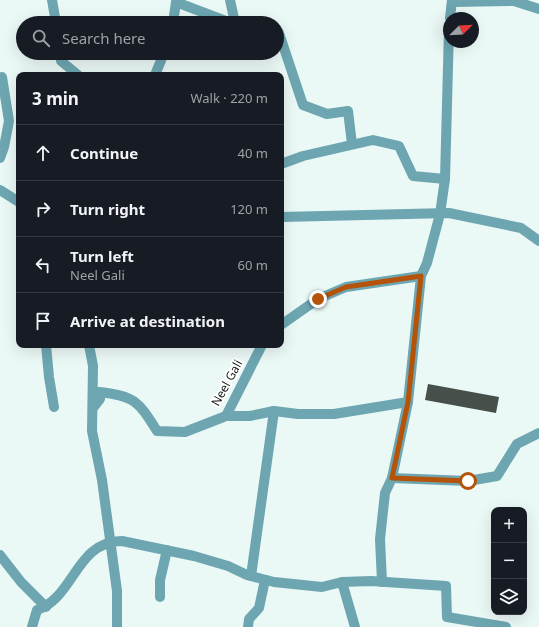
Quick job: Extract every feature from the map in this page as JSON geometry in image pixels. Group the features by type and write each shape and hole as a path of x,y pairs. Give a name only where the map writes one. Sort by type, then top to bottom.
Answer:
{"street":[{"path":"52,0 55,16"},
{"path":"230,0 234,16"},
{"path":"173,16 173,1 213,16"},
{"path":"451,12 452,1 514,1 539,9"},
{"path":"382,582 380,539 385,493 392,478 408,402 421,276 427,263 440,214 445,179 448,48"},
{"path":"284,52 303,105 327,114 348,111 352,144"},
{"path":"62,60 75,72"},
{"path":"156,72 161,60"},
{"path":"0,158 4,147 9,121 2,78"},
{"path":"284,163 302,156 374,140 399,146 412,176 445,179"},
{"path":"0,190 16,200"},
{"path":"284,217 449,213 521,228 539,241"},
{"path":"284,324 318,299 346,287 421,276"},
{"path":"46,348 48,377 54,407"},
{"path":"90,348 93,366 92,431 102,480 117,591 117,627"},
{"name":"Neel Gali","path":"93,408 100,399 99,392 122,395 133,400 145,412 157,431 185,432 226,416 260,348"},
{"path":"226,416 250,416 274,411 298,414 334,414 408,402"},
{"path":"251,576 274,411"},
{"path":"392,478 468,481 497,476 517,444 539,433"},
{"path":"32,627 37,610 46,607 58,596 85,557 110,541 122,541 167,550 228,566 264,580 299,586 322,587 342,582 382,582 446,586 447,617 506,627"},
{"path":"160,597 160,580 167,550"},
{"path":"0,554 21,582 46,607"},
{"path":"248,627 250,620 259,608 264,580"},
{"path":"342,582 355,627"}],"building":[{"path":"428,384 499,397 496,413 425,400"}],"route":[{"path":"318,299 346,287 371,282 421,276 408,402 392,478 468,481"}]}
